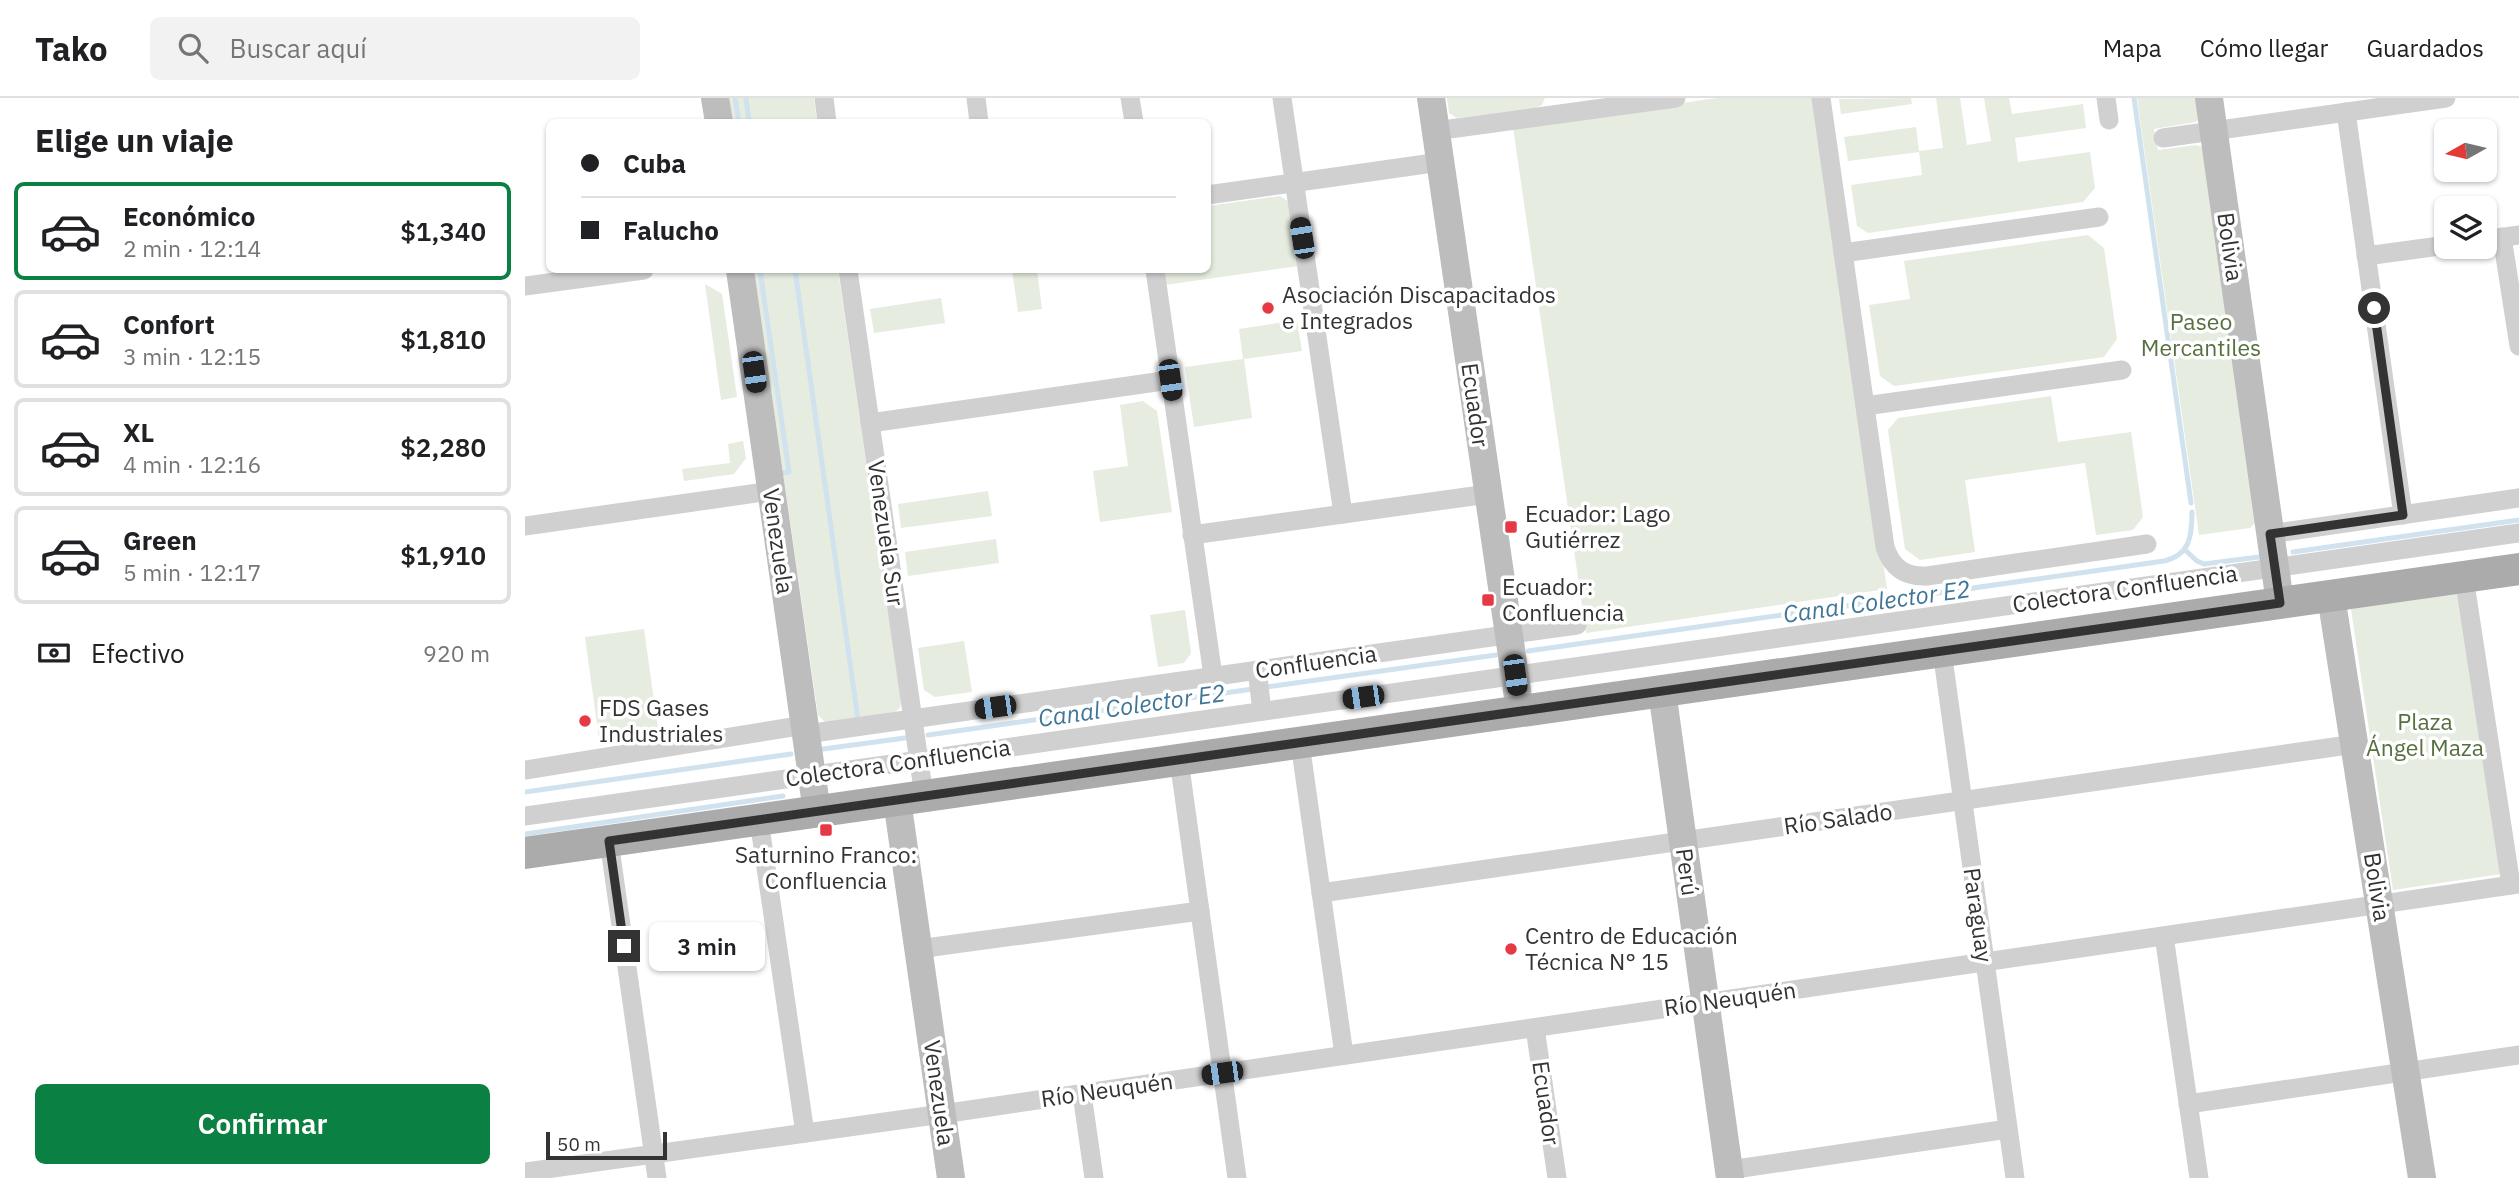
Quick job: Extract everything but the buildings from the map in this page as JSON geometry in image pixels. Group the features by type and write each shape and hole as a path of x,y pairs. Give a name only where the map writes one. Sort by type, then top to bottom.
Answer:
{"main road":[{"path":"525,853 2519,569"}],"street":[{"path":"715,98 718,119"},
{"path":"824,98 827,119"},
{"path":"975,98 978,119"},
{"path":"1130,98 1134,119"},
{"path":"1282,98 1343,514"},
{"name":"Ecuador","path":"1431,98 1520,711"},
{"path":"1436,131 1555,106 1676,98"},
{"path":"1821,98 1885,547 1893,564 1909,575 1927,576 2147,544"},
{"path":"2106,98 2109,120"},
{"name":"Bolivia","path":"2209,98 2280,603"},
{"path":"2163,138 2446,98"},
{"path":"2346,112 2403,515"},
{"path":"1211,194 1440,162"},
{"path":"1843,253 2099,217"},
{"path":"2502,237 2519,346"},
{"path":"2366,256 2434,247"},
{"path":"525,286 622,273"},
{"name":"Venezuela","path":"740,273 817,812"},
{"name":"Venezuela Sur","path":"848,273 919,760 910,798"},
{"path":"1155,273 1213,677"},
{"path":"1865,406 2122,370"},
{"path":"870,423 1170,380"},
{"path":"525,526 771,491"},
{"path":"1192,535 1488,494"},
{"path":"2270,534 2519,498"},
{"name":"Colectora Confluencia","path":"525,816 2519,533"},
{"path":"2464,577 2515,885"},
{"name":"Bolivia","path":"2331,596 2422,1178"},
{"name":"Confluencia","path":"525,770 805,730 913,719 1577,625"},
{"name":"Paraguay","path":"1942,651 2015,1178"},
{"path":"1257,670 1262,711"},
{"name":"Perú","path":"1662,691 1730,1174"},
{"path":"1300,743 1344,1055"},
{"name":"Río Salado","path":"1321,893 2355,744"},
{"path":"1179,760 1237,1178"},
{"name":"Venezuela","path":"910,798 918,949 951,1178"},
{"path":"759,820 805,1133"},
{"path":"609,841 657,1178"},
{"name":"Río Neuquén","path":"525,1172 1082,1094 2515,885"},
{"path":"918,949 1200,911"},
{"path":"2164,936 2199,1178"},
{"name":"Ecuador","path":"1535,1027 1557,1178"},
{"path":"2188,1104 2519,1055"},
{"path":"1082,1094 1094,1178"},
{"path":"1730,1174 2008,1129"}],"green space":[{"path":"729,98 814,98 817,119 732,119"},
{"path":"1447,98 1545,98 1542,105 1536,108 1457,118 1449,113"},
{"path":"1717,98 1816,98 1887,589 1586,633 1513,127"},
{"path":"1911,98 1912,104 1841,114 1839,99"},
{"path":"1936,98 1960,98 1967,145 1991,141 1984,98 2009,98 2012,114 2083,104 2086,128 2015,138 2018,162 2090,152 2095,188 2083,202 1868,233 1857,226 1851,185 1922,175 1919,152 1848,161 1844,137 1916,127 1919,151 1943,148"},
{"name":"Paseo Mercantiles","path":"2137,98 2198,98 2199,119 2196,122 2154,129 2158,150 2196,145 2203,147 2257,521 2250,528 2199,535"},
{"path":"1280,196 1289,202 1299,266 1165,285 1163,273 1211,273 1211,206"},
{"path":"2088,235 2104,248 2117,339 2104,357 1894,386 1880,376 1869,305 1910,299 1904,261"},
{"path":"754,273 838,273 901,701 900,708 895,712 825,722 818,715"},
{"path":"1012,273 1037,273 1042,309 1018,312"},
{"path":"705,284 722,294 737,397 721,400"},
{"path":"941,298 945,323 874,333 870,309"},
{"path":"1297,320 1302,351 1244,359 1252,418 1194,427 1185,367 1243,359 1239,329"},
{"path":"2051,396 2058,442 2131,432 2143,517 2133,530 2096,535 2085,463 1965,480 1975,552 1920,560 1905,549 1888,430 1898,418"},
{"path":"1143,401 1157,411 1172,512 1100,522 1093,471 1128,466 1120,405"},
{"path":"743,441 746,458 734,474 684,481 682,469 730,463 728,444"},
{"path":"988,491 992,516 901,528 898,504"},
{"path":"996,539 999,563 908,576 905,552"},
{"name":"Plaza Ángel Maza","path":"2457,580 2501,874 2393,890 2349,596"},
{"path":"1185,610 1191,653 1184,663 1158,667 1150,615"},
{"path":"644,629 659,736 600,746 585,637"},
{"path":"964,641 972,692 935,697 924,690 918,648"}],"waterway":[{"path":"735,98 738,119"},
{"path":"746,98 749,119"},
{"name":"Canal Colector E2","path":"2134,98 2191,503"},
{"path":"760,273 789,472 776,474"},
{"path":"795,273 858,720"},
{"name":"Canal Colector E2","path":"1528,651 2164,561 2179,554 2188,543 2192,512"},
{"path":"2293,552 2519,520"},
{"path":"2185,550 2204,564 2259,557"},
{"name":"Canal Colector E2","path":"1266,687 1496,655"},
{"name":"Canal Colector E2","path":"928,735 1253,689"},
{"name":"Canal Colector E2","path":"823,749 905,738"},
{"name":"Canal Colector E2","path":"525,792 791,754"},
{"path":"525,834 783,796"}],"place":[{"name":"Asociación Discapacitados e Integrados","path":"1268,308"},
{"name":"Ecuador: Lago Gutiérrez","path":"1511,527"},
{"name":"Ecuador: Confluencia","path":"1488,600"},
{"name":"FDS Gases Industriales","path":"585,721"},
{"name":"Saturnino Franco: Confluencia","path":"826,830"},
{"name":"Centro de Educación Técnica N° 15","path":"1511,949"}],"route":[{"path":"624,946 609,841 2280,603 2270,534 2403,515 2374,308"}]}
